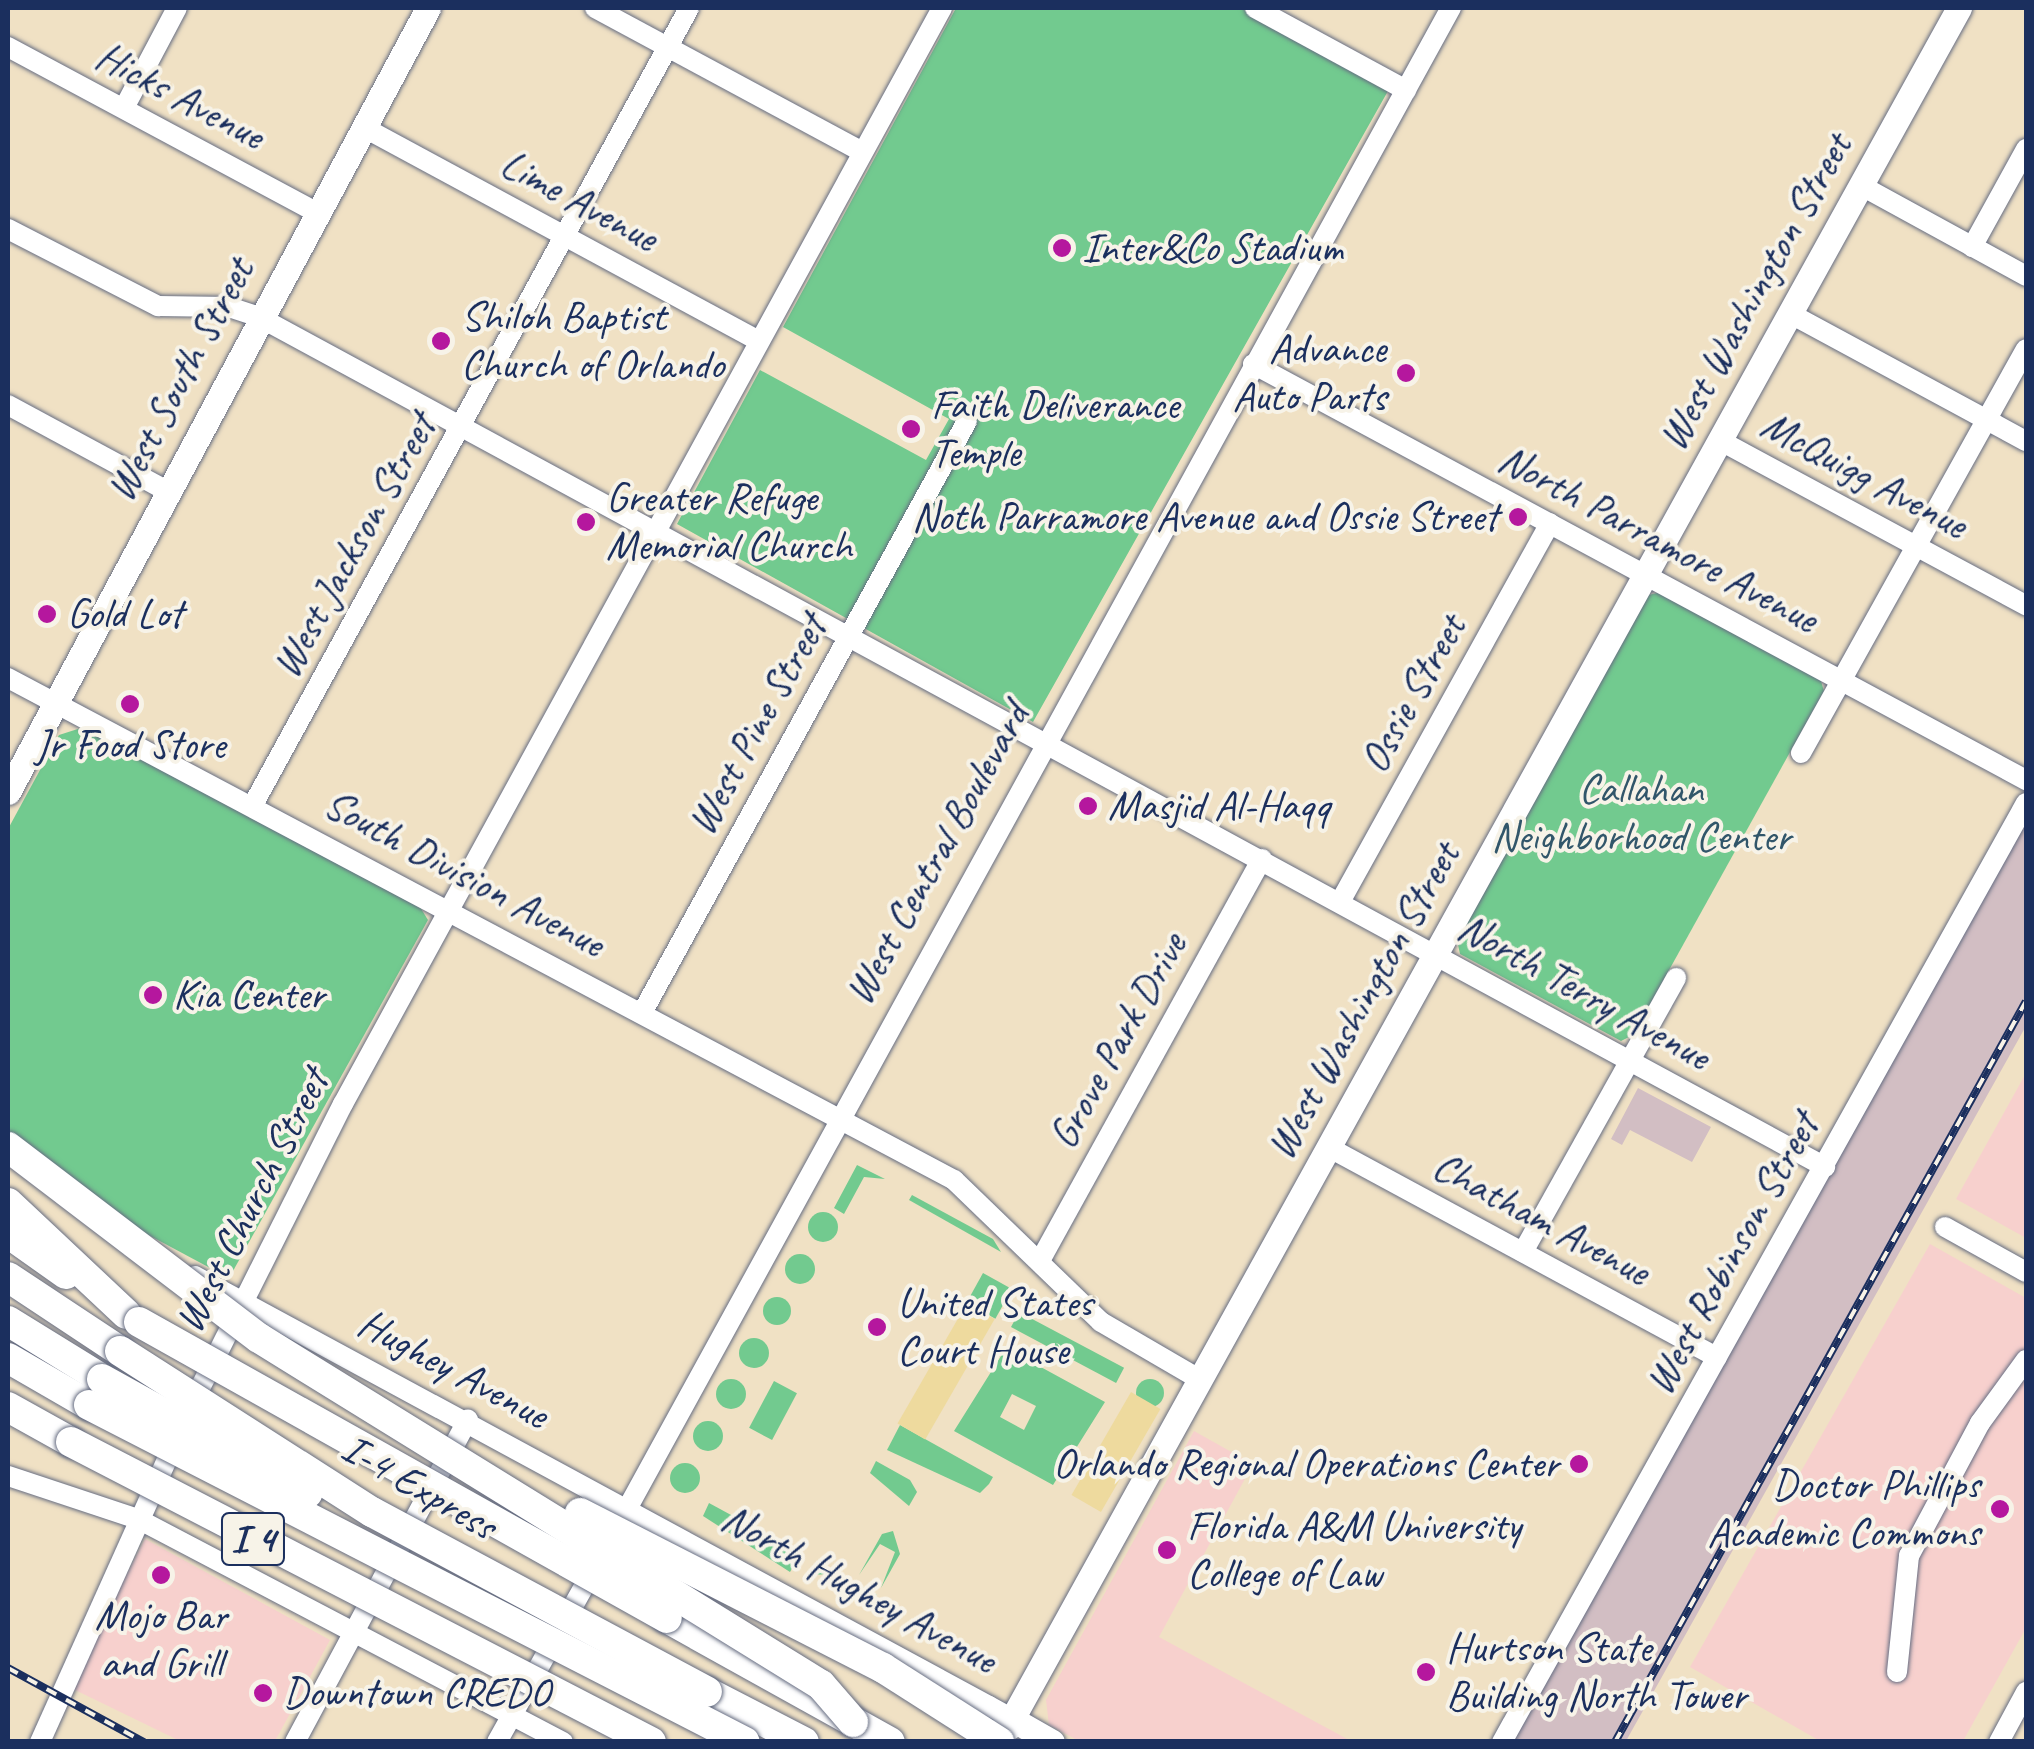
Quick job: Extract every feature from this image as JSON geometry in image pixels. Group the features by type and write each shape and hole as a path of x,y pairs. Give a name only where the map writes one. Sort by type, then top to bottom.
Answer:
{"highway":[{"path":"8,1148 259,1338 520,1493 821,1685 853,1722"},
{"path":"8,1202 133,1318"},
{"path":"8,1233 133,1318 890,1742"},
{"name":"I-4 Express","path":"8,1277 120,1351 527,1599 804,1742"},
{"path":"8,1321 96,1392 527,1599"},
{"name":"I-4 Express","path":"8,1358 96,1392 745,1742"},
{"name":"I 4","path":"8,1406 651,1742"},
{"path":"8,1422 71,1442"},
{"path":"520,1493 582,1514 1007,1734"}],"main road":[{"name":"West South Street","path":"8,792 165,490 428,8"},
{"name":"West Washington Street","path":"988,1742 1007,1734 1199,1379 1958,8"},
{"name":"North Hughey Avenue","path":"1007,1734 1052,1742"}],"street":[{"path":"124,108 176,8"},
{"path":"595,8 862,152"},
{"name":"West Jackson Street","path":"254,803 688,8"},
{"name":"West Church Street","path":"40,1742 52,1702 241,1299 942,8"},
{"path":"1255,8 1406,90"},
{"name":"West Central Boulevard","path":"496,1742 628,1507 835,1116 1451,8"},
{"name":"Hicks Avenue","path":"8,47 316,212"},
{"name":"Lime Avenue","path":"364,127 758,341"},
{"path":"1972,247 2026,149"},
{"path":"1860,186 2026,276"},
{"name":"North Terry Avenue","path":"8,229 158,306 229,306 259,317 1825,1167"},
{"path":"1789,313 2026,441"},
{"path":"1801,754 2026,349"},
{"name":"North Parramore Avenue","path":"1253,364 2026,780"},
{"path":"8,406 165,490"},
{"name":"West Pine Street","path":"642,1013 966,421"},
{"name":"McQuigg Avenue","path":"1719,440 2026,605"},
{"name":"Ossie Street","path":"1340,902 1550,523"},
{"name":"South Division Avenue","path":"8,678 254,803 954,1180 1041,1260 1100,1322 1199,1379"},
{"name":"West Robinson Street","path":"1502,1742 2026,803"},
{"name":"Grove Park Drive","path":"1041,1260 1262,859"},
{"path":"1523,1252 1676,978"},
{"name":"Chatham Avenue","path":"1328,1147 1717,1357"},
{"name":"Hughey Avenue","path":"8,1148 110,1228 628,1507"},
{"path":"1945,1227 2026,1272"},
{"path":"1897,1672 1909,1556 1980,1422 2026,1360"},
{"path":"295,1742 468,1419"},
{"path":"8,1476 138,1519 563,1742"},
{"name":"North Hughey Avenue","path":"628,1507 1007,1734"},
{"path":"1999,1742 2026,1692"},
{"name":"West Church Street","path":"24,1742 52,1702"}],"shaded area":[{"path":"2026,810 2026,1026 1626,1741 1511,1742"},
{"path":"2026,1073 2026,1238 1956,1199"},
{"path":"1638,1088 1711,1127 1692,1162 1630,1130 1622,1145 1611,1139"},
{"path":"1930,1244 2026,1298 2026,1628 1963,1741 1820,1741 1690,1667"},
{"name":"Florida A&M University College of Law","path":"1194,1431 1253,1464 1159,1637 1351,1741 1079,1741 1049,1725 1046,1700"},
{"path":"145,1539 330,1640 275,1741 180,1741 69,1687"}],"green space":[{"path":"956,8 1241,8 1388,91 1033,722 677,524 760,370 926,460 949,419 783,327"},
{"name":"Callahan Neighborhood Center","path":"1662,592 1820,678 1824,691 1633,1035 1621,1041 1460,954 1457,940 1648,595"},
{"path":"84,727 420,907 428,920 233,1271 212,1269 141,1231 8,1131 8,829 59,735"},
{"path":"857,1165 885,1179 864,1177 844,1214 834,1208"},
{"path":"912,1195 993,1239 1001,1252 909,1200"},
{"path":"823,1212 833,1217 838,1227 833,1237 823,1242 813,1237 808,1227 813,1217"},
{"path":"800,1254 810,1259 815,1269 810,1279 800,1284 790,1279 785,1269 790,1259"},
{"path":"983,1273 1012,1289 995,1319 967,1303"},
{"path":"777,1297 787,1301 791,1311 787,1321 777,1325 767,1321 763,1311 767,1301"},
{"path":"1019,1312 1124,1368 1116,1383 1011,1327"},
{"path":"754,1338 764,1343 769,1353 764,1363 754,1368 744,1363 739,1353 744,1343"},
{"path":"1006,1348 1105,1402 1053,1485 954,1431","holes":["1012,1394 1036,1406 1024,1430 1000,1417"]},
{"path":"731,1379 745,1388 746,1394 737,1408 731,1409 717,1400 716,1394 725,1380"},
{"path":"1150,1379 1160,1383 1164,1393 1160,1403 1150,1407 1140,1403 1136,1393 1140,1383"},
{"path":"774,1381 797,1393 772,1440 749,1428"},
{"path":"708,1421 722,1430 723,1436 714,1450 708,1451 694,1442 693,1436 702,1422"},
{"path":"900,1425 993,1477 989,1484 980,1493 887,1450"},
{"path":"876,1461 910,1480 917,1492 909,1506 870,1473"},
{"path":"685,1463 699,1472 700,1478 691,1492 685,1493 671,1484 670,1478 679,1464"},
{"path":"709,1503 801,1553 790,1572 703,1516"},
{"path":"893,1531 900,1554 881,1588 895,1552 880,1544 859,1575 882,1534"},
{"path":"819,1563 877,1595 862,1603 830,1586 828,1574 812,1575"}],"sand":[{"path":"967,1303 995,1319 925,1439 898,1423"},
{"path":"1131,1392 1160,1409 1101,1512 1072,1495"}],"railway":[{"path":"1615,1742 2026,1001"},
{"path":"8,1668 144,1742"}],"place":[{"name":"Inter&Co Stadium","path":"1062,248"},
{"name":"Shiloh Baptist Church of Orlando","path":"441,341"},
{"name":"Advance Auto Parts","path":"1406,373"},
{"name":"Faith Deliverance Temple","path":"911,429"},
{"name":"Noth Parramore Avenue and Ossie Street","path":"1518,517"},
{"name":"Greater Refuge Memorial Church","path":"586,522"},
{"name":"Gold Lot","path":"47,614"},
{"name":"Jr Food Store","path":"130,704"},
{"name":"Masjid Al-Haqq","path":"1088,806"},
{"name":"Kia Center","path":"153,995"},
{"name":"United States Court House","path":"877,1327"},
{"name":"Orlando Regional Operations Center","path":"1579,1464"},
{"name":"Doctor Phillips Academic Commons","path":"2000,1509"},
{"name":"Florida A&M University College of Law","path":"1167,1550"},
{"name":"Mojo Bar and Grill","path":"161,1575"},
{"name":"Hurtson State Building North Tower","path":"1426,1672"},
{"name":"Downtown CREDO","path":"263,1693"}]}
